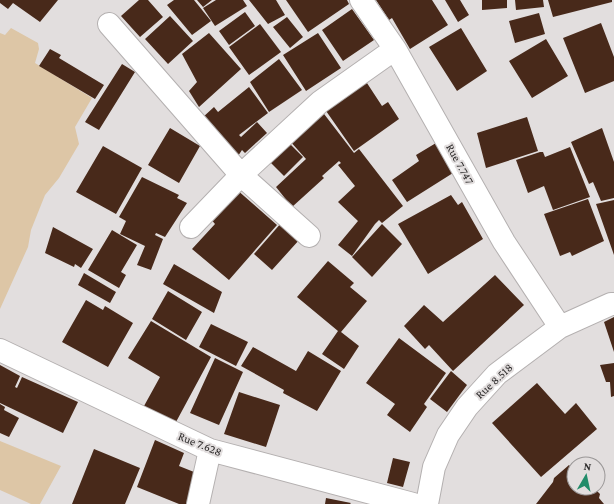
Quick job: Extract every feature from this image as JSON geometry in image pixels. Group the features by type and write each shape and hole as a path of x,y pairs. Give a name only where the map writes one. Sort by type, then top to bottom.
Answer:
{"street":[{"name":"Rue 7.747","path":"361,0 395,49 504,242 560,327"},
{"path":"109,24 241,175 309,236"},
{"path":"191,227 241,175 320,102 395,49"},
{"name":"Rue 8.518","path":"427,504 434,467 448,435 467,407 497,374 560,327 614,304"},
{"name":"Rue 7.628","path":"0,350 210,450 413,504"},
{"path":"198,504 210,450"}],"shaded area":[{"path":"11,28 38,43 39,49 35,63 92,98 75,127 79,144 59,178 45,195 31,230 28,247 0,309 0,33 5,35"},
{"path":"0,441 61,466 40,504 31,504 0,490"}],"building":[{"path":"0,0 58,0 40,22 13,3 8,9 0,3"},
{"path":"139,0 148,0 163,17 140,37 121,16"},
{"path":"174,0 194,0 211,21 192,35 167,5"},
{"path":"197,0 212,0 203,7"},
{"path":"216,0 243,0 247,6 215,26 203,8"},
{"path":"249,0 276,0 285,15 268,24"},
{"path":"286,0 347,0 349,4 308,32"},
{"path":"376,0 432,0 448,25 410,49 392,18 389,20"},
{"path":"445,0 460,0 469,15 458,22"},
{"path":"482,0 507,0 507,8 482,10"},
{"path":"515,0 543,0 544,7 516,10"},
{"path":"548,0 612,0 612,2 553,17"},
{"path":"352,9 374,40 343,61 322,30"},
{"path":"245,12 255,26 229,45 219,31"},
{"path":"539,13 545,34 515,43 509,21"},
{"path":"170,16 193,41 168,64 145,39"},
{"path":"287,17 303,37 290,48 273,27"},
{"path":"601,23 614,57 614,81 585,93 563,38"},
{"path":"260,24 281,52 249,75 229,47"},
{"path":"461,28 487,71 457,91 429,47"},
{"path":"209,33 241,69 199,107 189,91 197,82 182,54"},
{"path":"318,33 341,68 306,91 283,55"},
{"path":"546,39 568,76 532,98 509,61"},
{"path":"50,49 61,55 59,58 104,85 95,99 39,66"},
{"path":"279,59 302,90 269,112 250,82"},
{"path":"122,64 135,72 99,130 85,122"},
{"path":"365,80 382,106 388,102 399,119 354,151 324,108"},
{"path":"249,87 268,113 239,135 241,137 257,122 267,133 245,153 242,150 238,156 202,118 214,107 218,112"},
{"path":"321,110 354,153 359,149 403,206 382,223 379,220 352,256 338,245 358,221 338,202 355,186 338,165 341,163 339,161 322,176 324,178 292,207 276,187 306,159 289,140"},
{"path":"527,117 538,151 486,168 477,133"},
{"path":"170,128 200,146 179,183 148,165"},
{"path":"602,128 614,162 614,198 601,201 593,182 589,184 571,142"},
{"path":"287,141 303,157 284,176 268,160"},
{"path":"436,143 453,173 407,202 392,180 419,161 416,155"},
{"path":"103,146 142,168 116,214 76,192"},
{"path":"570,147 590,197 553,210 544,186 528,193 516,160 540,152 543,152 545,157"},
{"path":"142,177 179,195 177,198 187,203 165,237 156,233 155,235 163,239 151,270 137,265 145,246 120,234 126,221 119,217"},
{"path":"236,189 277,225 229,280 192,249 215,224 210,218"},
{"path":"451,195 458,205 462,202 483,239 428,274 398,224"},
{"path":"588,199 604,241 572,256 570,252 560,256 544,214"},
{"path":"614,200 614,255 596,204"},
{"path":"282,222 300,239 272,270 254,254"},
{"path":"382,224 402,244 372,277 352,257"},
{"path":"53,227 93,249 81,268 75,264 74,267 45,253"},
{"path":"112,230 137,245 121,272 126,275 119,288 88,270"},
{"path":"328,261 354,283 350,287 367,301 341,332 359,346 344,369 322,354 338,331 297,297"},
{"path":"174,264 222,292 214,313 163,284"},
{"path":"84,273 116,292 110,303 78,285"},
{"path":"495,275 524,305 453,371 429,345 425,349 404,326 424,305 443,322"},
{"path":"168,291 202,312 186,340 152,319"},
{"path":"86,300 103,310 105,306 133,323 108,367 62,342"},
{"path":"614,317 614,352 604,322"},
{"path":"151,321 211,357 176,422 144,406 160,377 128,358"},
{"path":"211,324 248,342 236,366 199,347"},
{"path":"399,338 446,373 424,404 427,407 410,432 387,415 395,404 366,383"},
{"path":"253,347 296,371 308,351 341,371 317,411 283,393 284,390 241,366"},
{"path":"215,358 243,372 219,425 190,413"},
{"path":"614,363 614,396 611,397 610,382 606,382 600,365"},
{"path":"0,365 20,376 15,387 17,388 22,377 78,402 63,433 0,403"},
{"path":"451,371 467,385 447,412 430,399"},
{"path":"537,383 565,414 576,403 597,429 541,477 492,423"},
{"path":"239,392 280,405 266,447 224,434"},
{"path":"0,404 5,407 4,410 19,418 9,437 0,433"},
{"path":"155,440 184,453 179,466 199,474 187,504 179,504 137,487"},
{"path":"94,449 140,468 125,504 72,504"},
{"path":"393,458 410,462 403,487 387,483"},
{"path":"566,468 566,496 600,496 599,498 604,504 536,504 553,482 554,478"},
{"path":"326,498 351,503 325,504"}]}
